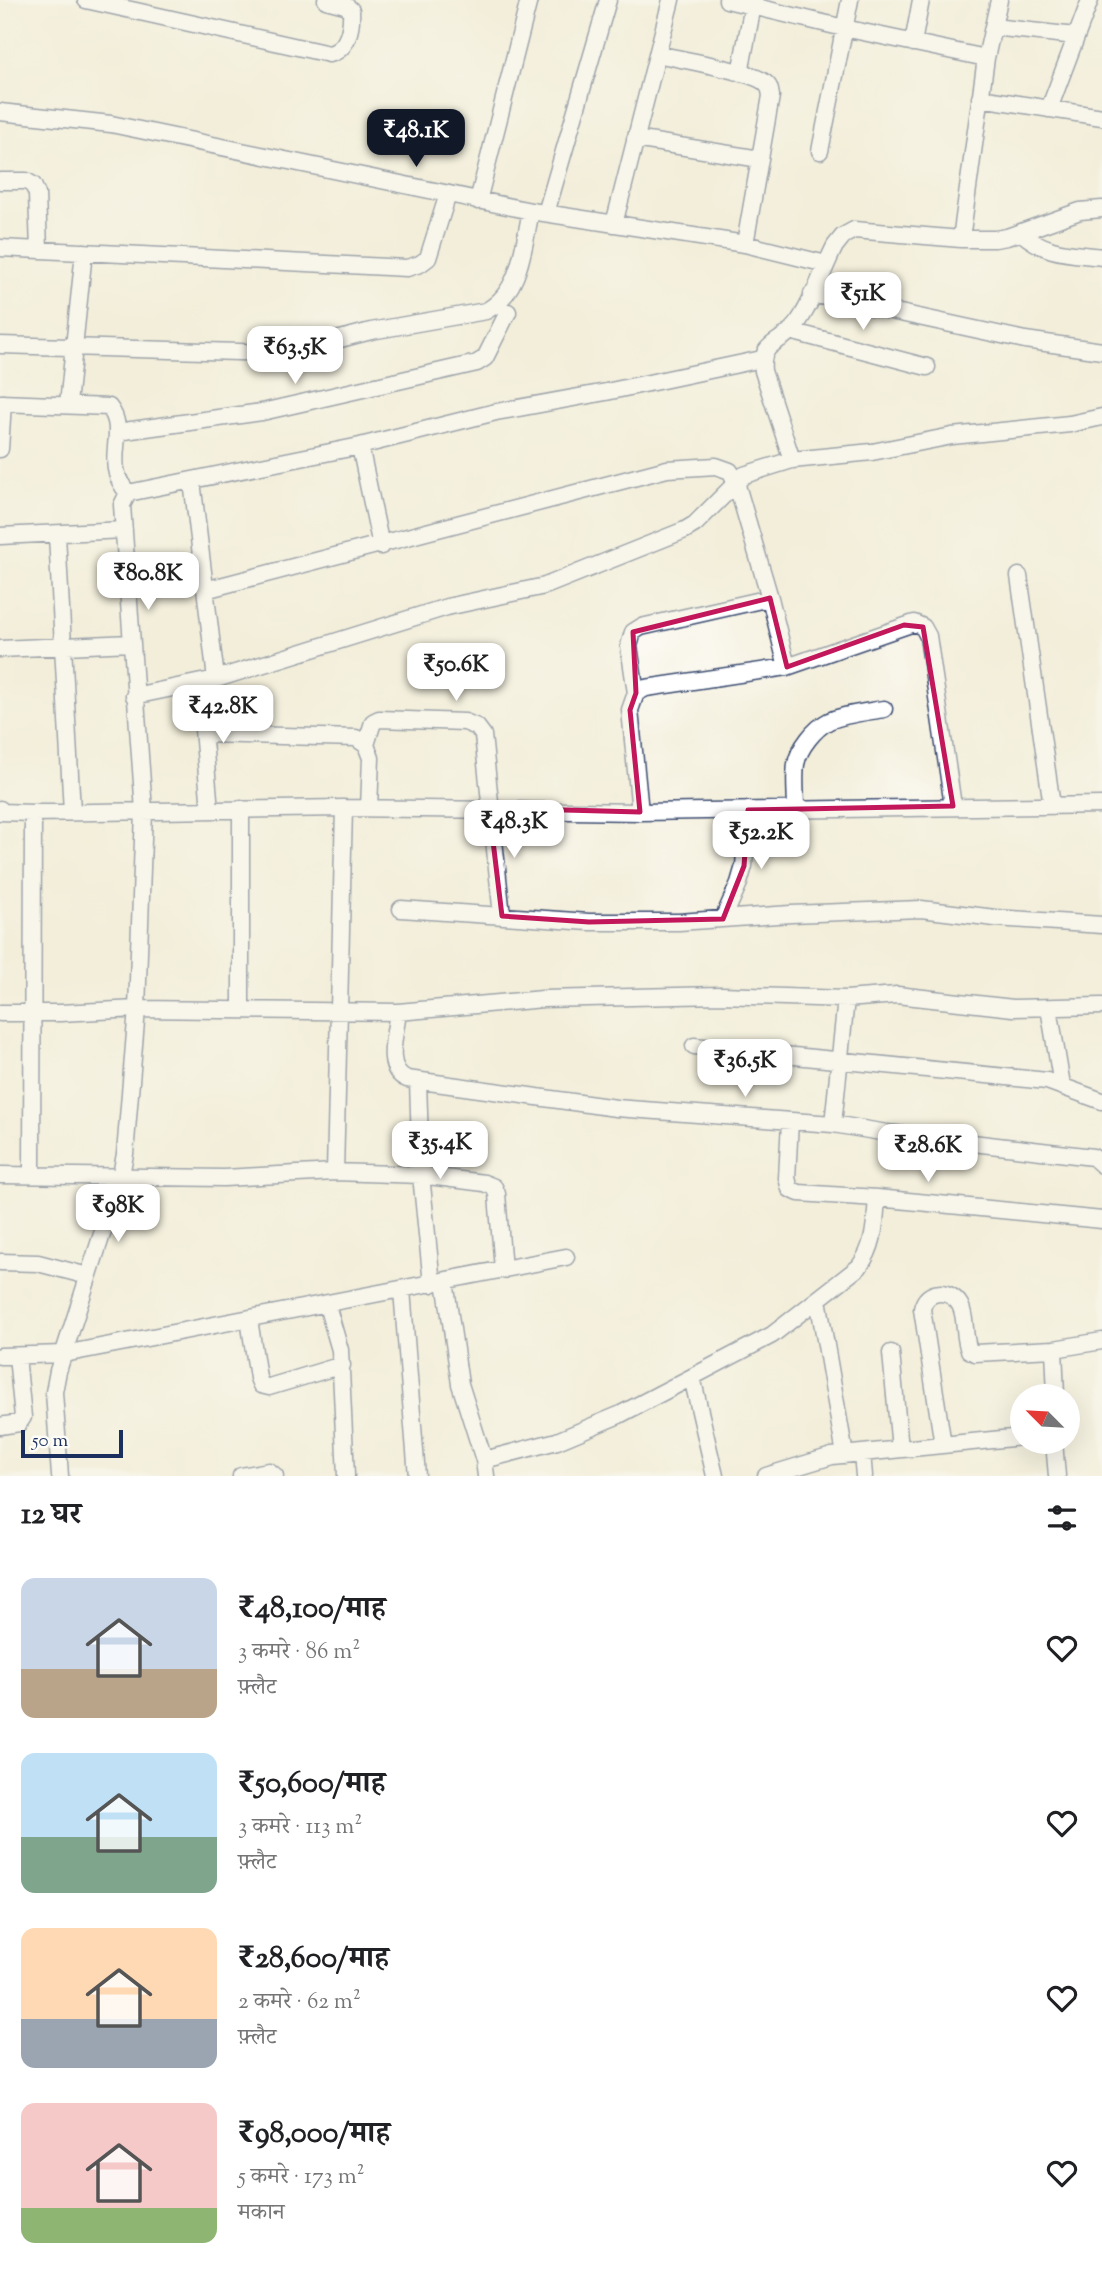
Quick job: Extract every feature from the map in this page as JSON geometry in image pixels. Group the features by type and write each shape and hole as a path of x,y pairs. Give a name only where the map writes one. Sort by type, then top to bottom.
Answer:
{"street":[{"path":"86,0 329,54 338,52 345,45 352,20 351,10 345,5 326,0"},
{"path":"478,201 529,0"},
{"path":"0,345 273,353 295,351 371,331 486,310 499,304 512,286 539,212 608,0"},
{"path":"614,224 670,0"},
{"path":"727,0 753,3 844,28 986,58"},
{"path":"820,151 850,0"},
{"path":"913,43 921,0"},
{"path":"961,239 986,58 999,0"},
{"path":"1049,109 1090,0"},
{"path":"740,73 753,3"},
{"path":"993,27 1076,36"},
{"path":"657,54 740,73 762,80 769,86 771,96 745,244"},
{"path":"980,98 1102,117"},
{"path":"0,112 111,124 478,201 745,244 826,264"},
{"path":"635,139 760,159"},
{"path":"0,181 26,181 33,185 37,194 39,250"},
{"path":"0,248 407,268 428,258 448,194"},
{"path":"792,460 763,371 762,359 768,347 798,323 826,264 843,236 854,230 995,240 1080,211 1102,209"},
{"path":"1021,232 1034,244 1046,249 1102,257"},
{"path":"68,404 84,252"},
{"path":"812,294 1025,340 1102,351"},
{"path":"117,432 262,412 477,363 485,358 508,312"},
{"path":"790,331 927,368"},
{"path":"128,493 360,446 496,412 762,359"},
{"path":"0,449 1,403 109,407 116,415 115,472 119,484 128,493"},
{"path":"134,696 207,681 447,607 545,586 685,530 695,524 744,475 792,460 872,452 952,436 1070,424 1102,417"},
{"path":"360,446 381,546"},
{"path":"205,590 667,469 716,466 730,471 736,482 787,667"},
{"path":"192,481 205,590 207,681 204,734 210,810"},
{"path":"60,1476 54,1392 58,1371 121,1175 137,1009 144,811 122,505 128,493"},
{"path":"0,536 124,530"},
{"path":"57,535 72,812"},
{"path":"1019,576 1052,806"},
{"path":"640,812 630,710 636,693 629,646 633,632 640,627 770,598"},
{"path":"636,693 646,688 787,667 914,623 923,627 928,636 953,806"},
{"path":"0,649 131,642"},
{"path":"796,809 796,765 804,745 831,720 884,709"},
{"path":"366,745 373,722 379,719 465,722 477,727 483,735 502,916"},
{"path":"204,734 356,738 366,745 371,758 369,808"},
{"path":"0,809 0,812 33,813 344,808 640,812 1102,804"},
{"path":"335,1172 344,808"},
{"path":"241,809 241,1010"},
{"path":"723,919 740,883 744,866 748,810"},
{"path":"32,1175 33,813"},
{"path":"401,909 589,922 723,919 921,909 995,918 1102,925"},
{"path":"0,1013 137,1009 398,1012 543,999 721,995 846,999 897,995 1013,1008 1102,1006"},
{"path":"833,1124 846,999"},
{"path":"1049,1007 1062,1085"},
{"path":"398,1012 392,1058 394,1070 399,1076 418,1081 616,1108 833,1124 887,1133 1093,1157 1101,1162"},
{"path":"694,1046 1047,1081 1102,1101"},
{"path":"418,1081 421,1175 439,1283 460,1384 485,1468 619,1415 772,1335 864,1261 873,1240 877,1198"},
{"path":"790,1121 787,1178 790,1189 799,1193 1102,1220"},
{"path":"0,1175 225,1178 335,1172 421,1175 484,1183 494,1186 497,1194 503,1270"},
{"path":"0,1426 19,1423 23,1417 8,1356 64,1354 566,1257"},
{"path":"0,1262 38,1263 88,1276"},
{"path":"402,1290 417,1476"},
{"path":"943,1445 922,1309 923,1300 930,1294 940,1293 956,1300 962,1308 965,1343 969,1350 975,1353 1054,1349 1102,1341"},
{"path":"818,1299 845,1455"},
{"path":"327,1305 342,1366 346,1476"},
{"path":"249,1320 261,1385 269,1387 342,1366"},
{"path":"1054,1349 1055,1384"},
{"path":"891,1353 900,1450"},
{"path":"692,1377 715,1476"},
{"path":"766,1476 832,1457 1010,1438"},
{"path":"862,1453 864,1476"},
{"path":"1055,1454 1056,1476"},
{"path":"242,1476 269,1471 275,1476"}],"highlighted area":[{"path":"770,598 787,667 904,625 923,627 953,806 748,810 744,866 723,919 589,922 502,916 489,808 640,812 630,710 636,693 633,632"}]}
